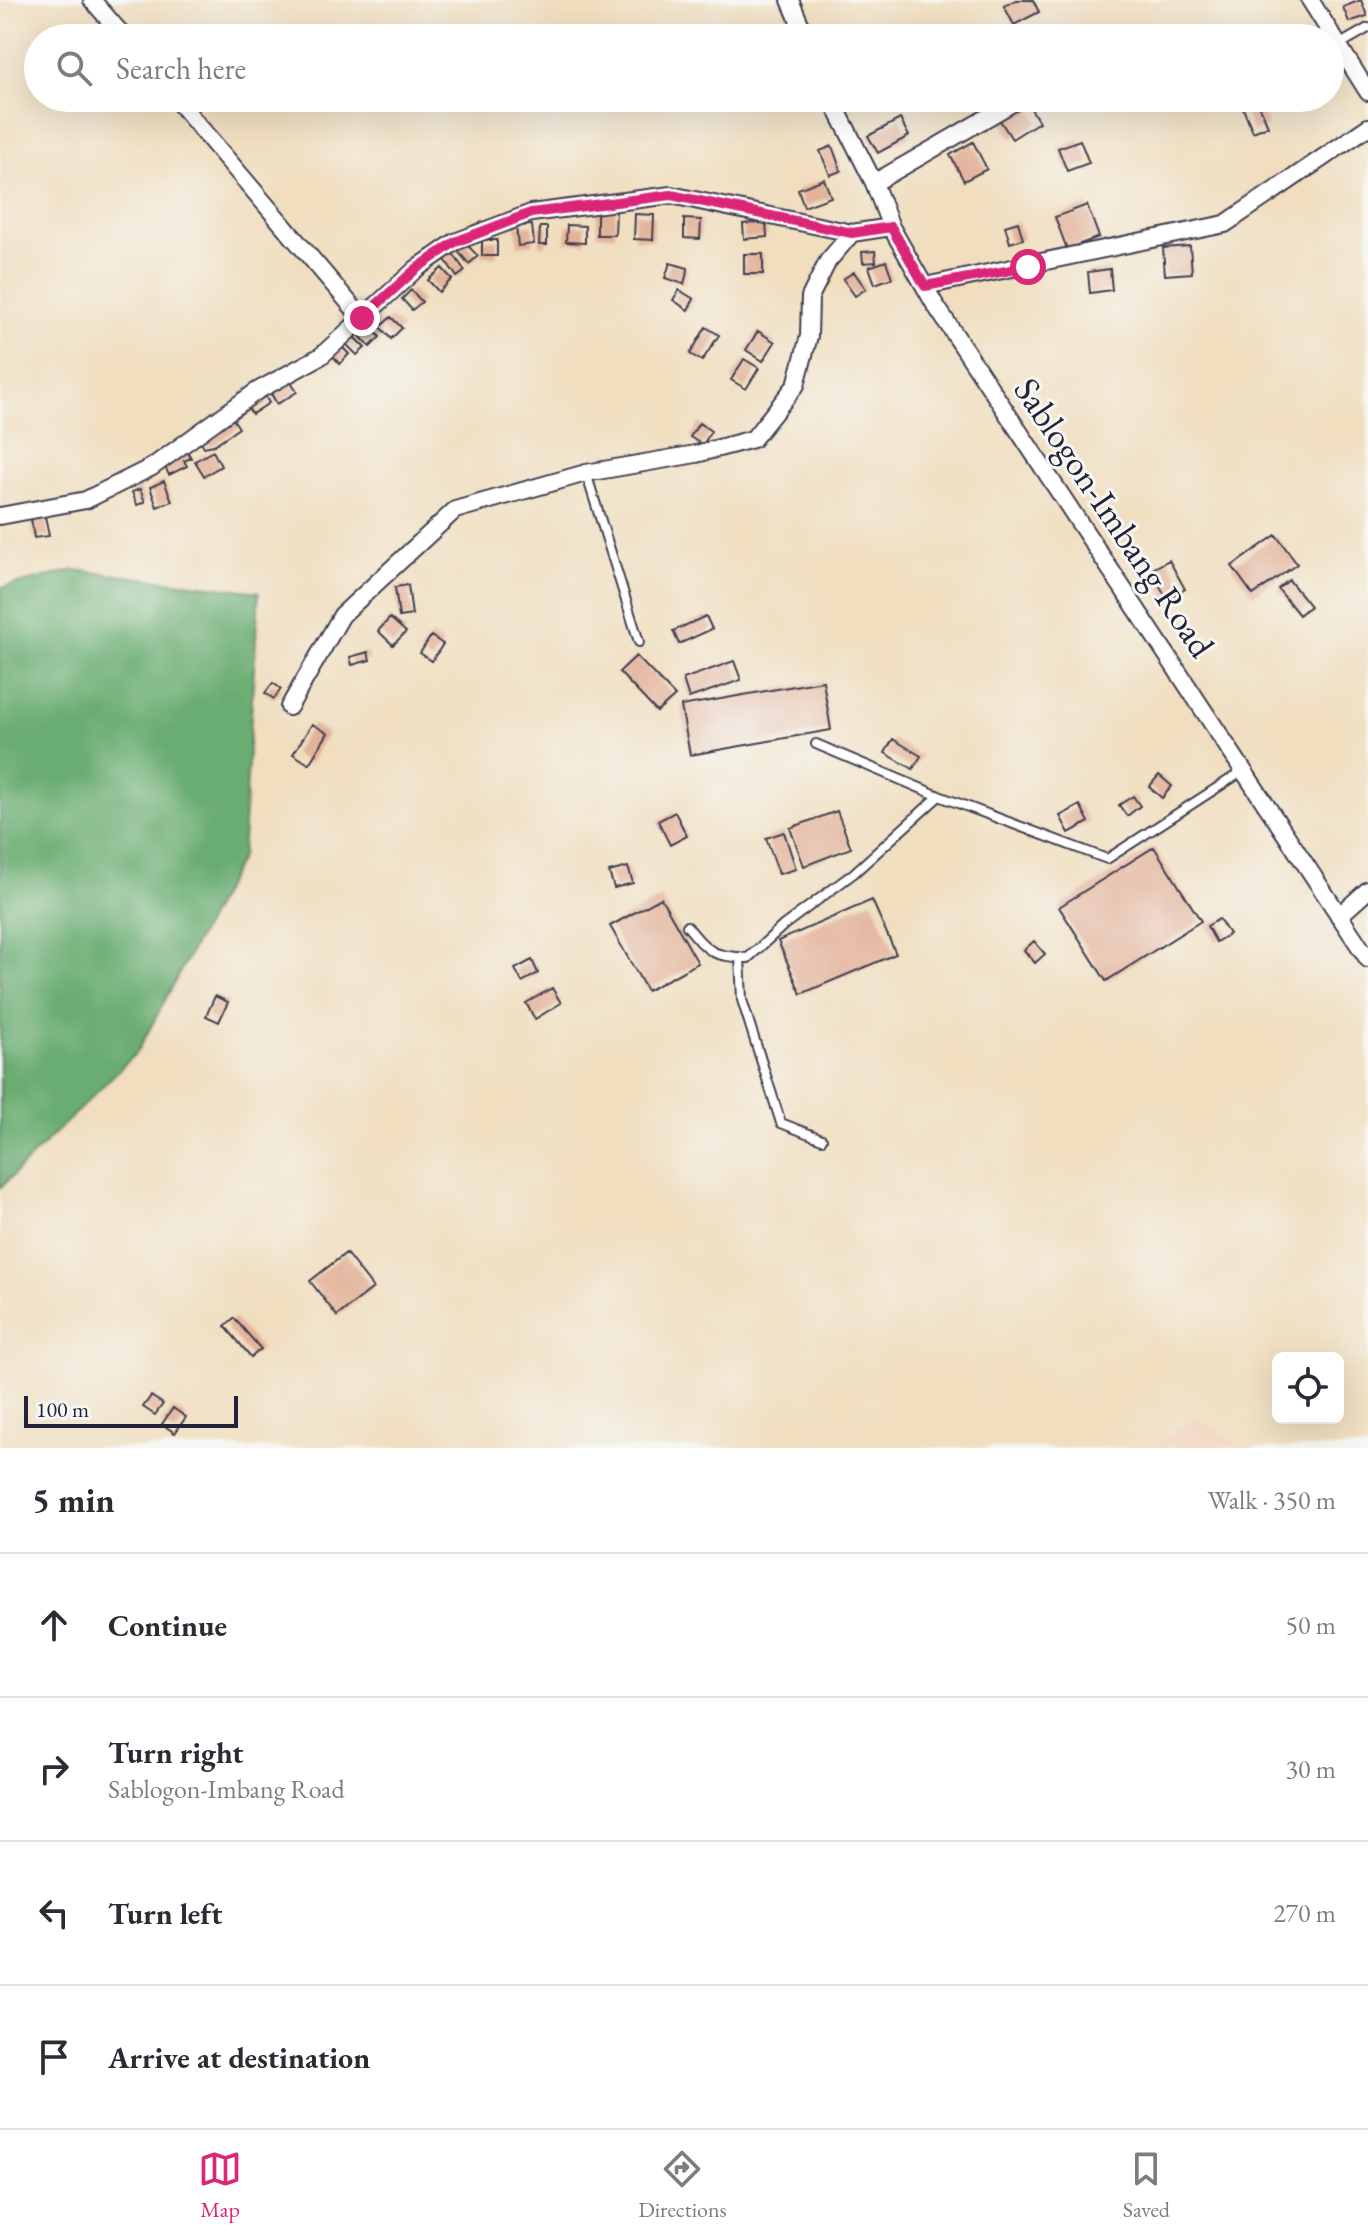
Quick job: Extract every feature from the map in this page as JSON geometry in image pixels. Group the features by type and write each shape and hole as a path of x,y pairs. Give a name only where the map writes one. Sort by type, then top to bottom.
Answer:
{"street":[{"path":"92,0 113,24"},
{"path":"790,0 800,24"},
{"path":"1310,0 1324,24"},
{"path":"1344,56 1368,92"},
{"path":"187,112 362,318"},
{"name":"Sablogon-Imbang Road","path":"838,112 874,183 891,227 925,286 1368,959"},
{"path":"874,183 997,112"},
{"path":"925,286 1112,250 1225,224 1368,127"},
{"path":"0,516 86,500 152,467 257,391 321,356 416,269 455,242 531,213 671,195 852,233 891,227"},
{"path":"289,707 342,615 455,510 586,473 696,454 753,439 796,385 809,336 810,297 828,261 852,233"},
{"path":"1339,916 1368,890"}],"lane":[{"path":"1344,42 1368,28"},
{"path":"586,473 639,642"},
{"path":"816,744 939,796 1107,859 1244,771"},
{"path":"687,926 707,952 748,958 784,925 854,873 939,796"},
{"path":"740,957 742,1000 781,1123 822,1139"}],"shaded area":[{"path":"1195,1417 1243,1448 1151,1448"}],"green space":[{"path":"75,570 259,592 242,855 138,1051 0,1188 0,588"}],"building":[{"path":"1016,0 1033,0 1039,12 1013,24 1004,6"},
{"path":"1361,0 1367,16 1349,22 1343,7"},
{"path":"1011,112 1033,112 1039,122 1012,139 999,119"},
{"path":"1245,112 1262,112 1268,126 1253,132"},
{"path":"900,119 909,136 878,153 868,136"},
{"path":"1080,140 1089,163 1067,171 1058,148"},
{"path":"973,142 987,169 964,181 950,155"},
{"path":"832,146 841,171 830,175 820,151"},
{"path":"824,179 831,197 804,207 798,189"},
{"path":"1087,205 1099,237 1067,249 1055,217"},
{"path":"597,210 616,210 615,235 597,235"},
{"path":"635,214 654,215 653,240 634,239"},
{"path":"684,219 701,220 700,239 684,238"},
{"path":"766,222 767,237 744,239 743,224"},
{"path":"1018,222 1023,239 1010,243 1005,226"},
{"path":"532,225 534,244 518,246 516,226"},
{"path":"567,225 585,226 585,243 566,242"},
{"path":"540,227 547,227 547,245 539,245"},
{"path":"482,240 497,240 497,256 482,256"},
{"path":"465,243 478,256 469,264 457,250"},
{"path":"1190,246 1192,273 1165,275 1163,248"},
{"path":"875,251 876,262 863,263 862,252"},
{"path":"452,252 465,271 457,277 444,258"},
{"path":"744,254 763,254 763,274 744,274"},
{"path":"886,261 892,278 875,284 869,267"},
{"path":"670,263 688,268 684,284 665,278"},
{"path":"442,268 452,279 439,292 428,280"},
{"path":"1110,269 1112,290 1090,293 1088,272"},
{"path":"854,272 866,289 855,296 843,279"},
{"path":"411,290 422,302 412,310 402,299"},
{"path":"679,290 694,299 688,310 673,300"},
{"path":"391,317 402,328 391,339 380,327"},
{"path":"370,326 380,337 370,347 360,336"},
{"path":"706,327 719,335 702,361 690,354"},
{"path":"758,331 775,342 763,361 746,350"},
{"path":"353,336 365,348 357,355 345,343"},
{"path":"339,344 349,354 340,364 330,353"},
{"path":"744,359 759,368 746,389 731,380"},
{"path":"288,378 297,392 277,404 269,390"},
{"path":"263,392 269,403 252,414 245,403"},
{"path":"229,413 239,428 214,445 204,447 199,439"},
{"path":"699,423 711,431 703,445 690,437"},
{"path":"186,449 191,458 184,461 187,466 169,475 162,461"},
{"path":"213,451 221,466 204,476 195,461"},
{"path":"164,481 172,501 157,507 150,487"},
{"path":"140,489 145,502 137,505 132,492"},
{"path":"45,516 49,536 34,538 31,518"},
{"path":"1276,535 1297,564 1253,595 1232,566"},
{"path":"1169,560 1185,589 1167,599 1151,570"},
{"path":"1289,580 1310,606 1299,615 1278,589"},
{"path":"408,585 412,615 399,617 395,587"},
{"path":"706,616 712,629 679,644 673,631"},
{"path":"390,618 406,632 393,645 378,631"},
{"path":"431,636 443,644 432,661 420,653"},
{"path":"368,652 370,660 352,665 350,657"},
{"path":"636,656 675,696 657,712 619,672"},
{"path":"734,661 741,680 689,698 683,679"},
{"path":"823,681 831,730 690,755 681,706"},
{"path":"273,683 281,689 274,699 265,693"},
{"path":"312,724 328,733 309,764 293,754"},
{"path":"893,739 921,756 913,769 885,753"},
{"path":"1159,775 1172,786 1162,798 1149,787"},
{"path":"1133,796 1140,806 1127,816 1119,805"},
{"path":"1080,805 1089,822 1069,833 1060,816"},
{"path":"837,811 851,848 804,866 790,828"},
{"path":"675,812 687,836 670,845 658,821"},
{"path":"784,832 796,869 779,874 766,838"},
{"path":"1154,847 1201,921 1106,981 1059,907"},
{"path":"628,867 633,883 614,888 609,872"},
{"path":"661,898 698,963 647,991 610,926"},
{"path":"872,900 896,954 801,994 778,941"},
{"path":"1219,919 1229,934 1216,942 1207,926"},
{"path":"1034,941 1045,954 1035,963 1024,950"},
{"path":"532,960 538,973 522,982 515,969"},
{"path":"552,988 561,1003 535,1019 526,1003"},
{"path":"215,996 228,1002 219,1022 206,1016"},
{"path":"346,1253 373,1288 337,1316 310,1281"},
{"path":"234,1318 261,1349 251,1357 225,1326"},
{"path":"151,1396 163,1404 155,1415 143,1407"},
{"path":"173,1408 186,1417 175,1433 162,1424"}],"route":[{"path":"362,318 416,269 455,242 531,213 605,201 671,195 852,233 891,227 925,286 1028,267"}]}
